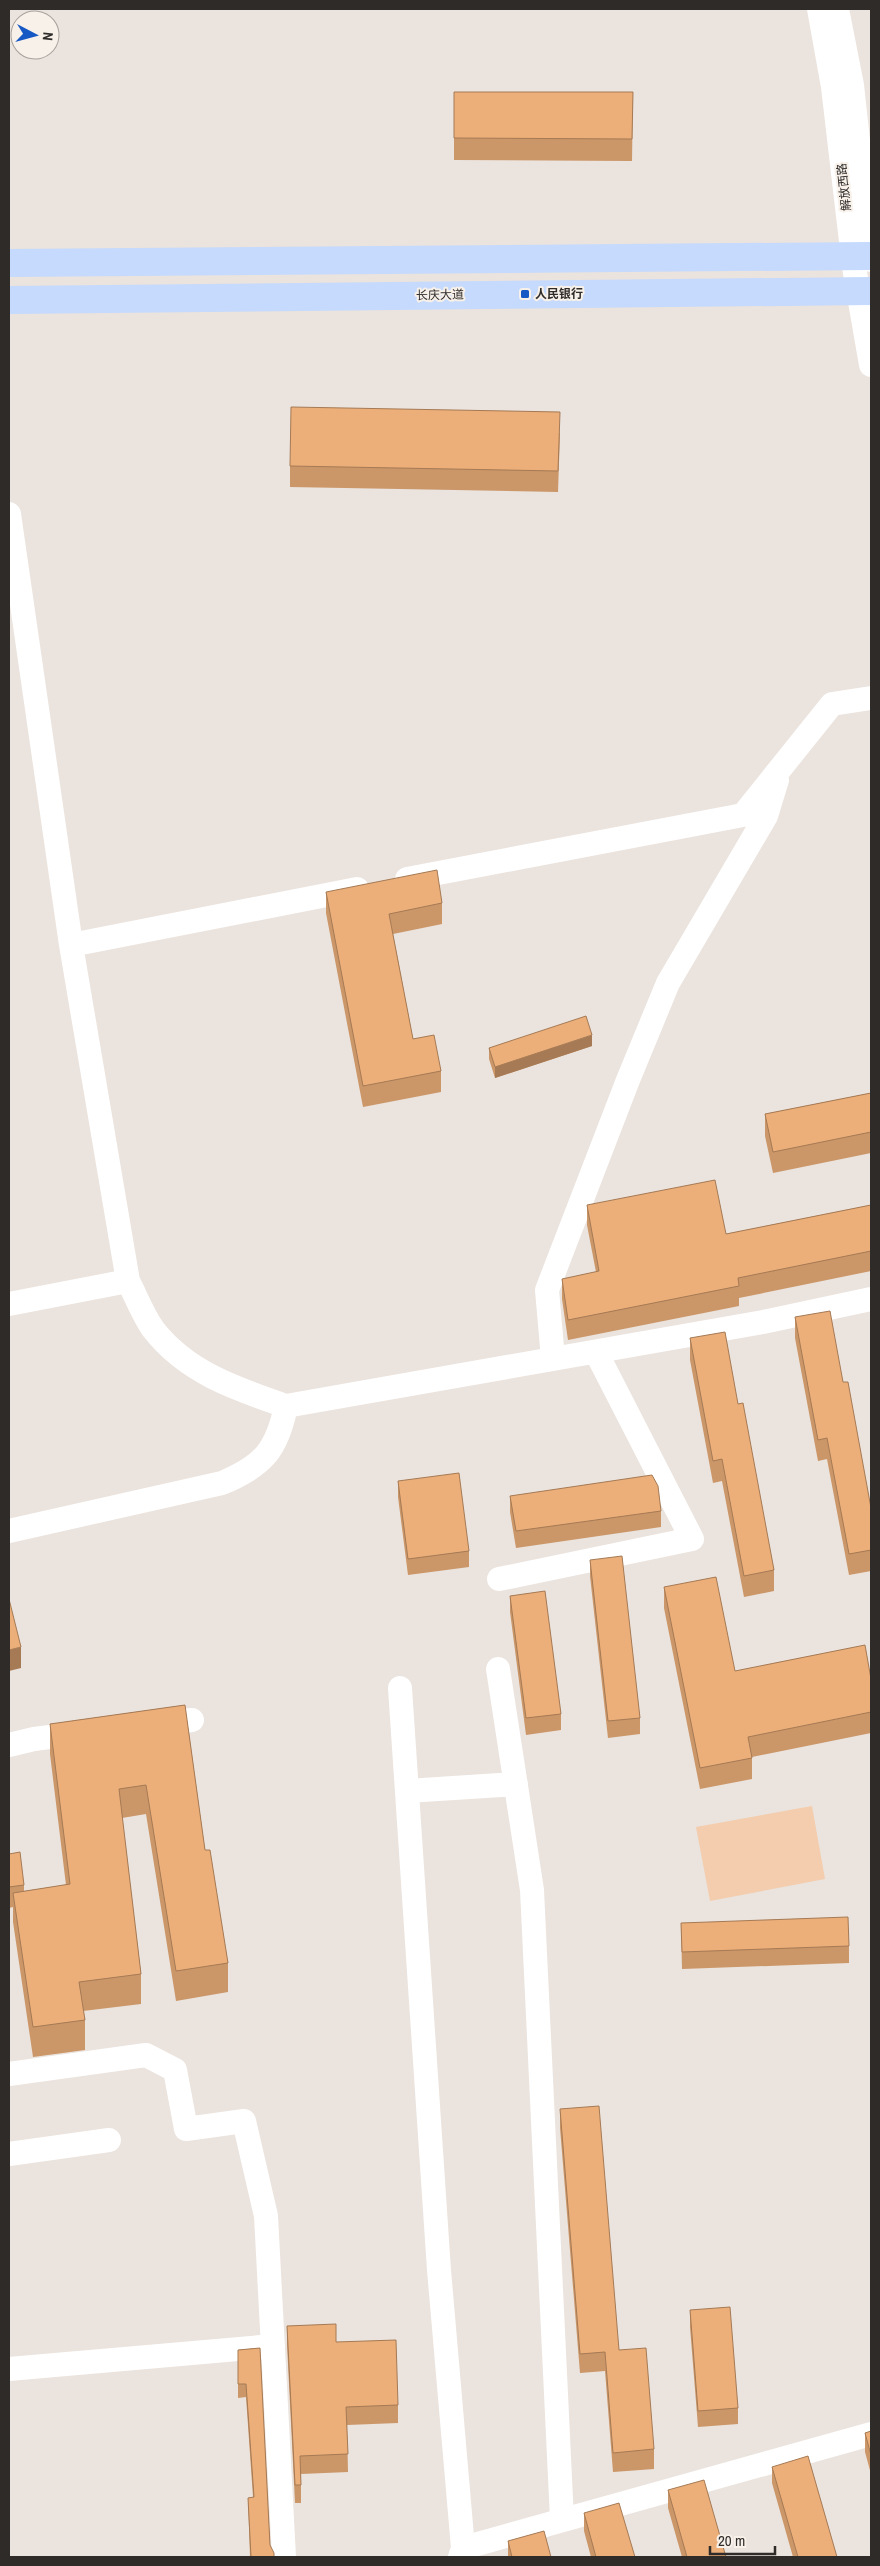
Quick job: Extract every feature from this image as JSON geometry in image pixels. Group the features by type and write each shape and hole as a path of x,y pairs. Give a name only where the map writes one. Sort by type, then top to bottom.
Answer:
{"main road":[{"path":"9,263 866,257"},
{"name":"长庆大道","path":"9,300 864,291"}],"street":[{"name":"解放西路","path":"819,9 866,257"},
{"name":"解放西路","path":"838,9 852,84 866,257 864,291 871,365"},
{"path":"9,514 71,944 128,1281 152,1328 190,1366 237,1390 286,1406 763,1322 871,1299"},
{"path":"71,944 743,815 832,704 871,698"},
{"path":"553,1359 547,1290 628,1080 668,984 766,816 783,764"},
{"path":"9,1304 128,1281"},
{"path":"499,1580 692,1539 596,1352"},
{"path":"9,1531 222,1482 246,1472 266,1455 280,1432 286,1406"},
{"path":"498,1669 532,1890 562,2520"},
{"path":"400,1688 439,2260 462,2552 562,2520 871,2434"},
{"path":"132,1727 192,1720"},
{"path":"9,1745 34,1739 103,1730"},
{"path":"407,1791 516,1784"},
{"path":"9,2074 146,2054 175,2070 186,2129 244,2121 266,2216 284,2557"},
{"path":"9,2154 108,2140"},
{"path":"9,2369 273,2346"}],"shaded area":[{"path":"812,1806 825,1879 710,1901 696,1827"}],"building":[{"path":"454,92 633,92 632,139 454,138"},
{"path":"291,407 560,412 558,471 290,466"},
{"path":"437,870 442,903 389,914 413,1039 434,1035 441,1071 363,1086 326,892"},
{"path":"586,1016 592,1035 495,1067 489,1048"},
{"path":"871,1093 871,1132 773,1152 765,1114"},
{"path":"715,1180 726,1234 871,1205 871,1251 738,1278 739,1286 568,1320 562,1279 599,1271 587,1205"},
{"path":"830,1311 843,1382 848,1382 871,1508 871,1550 849,1554 827,1438 818,1440 795,1317"},
{"path":"725,1332 738,1404 743,1403 774,1570 744,1576 722,1459 713,1461 690,1338"},
{"path":"459,1473 469,1551 408,1559 398,1481"},
{"path":"652,1475 658,1486 661,1511 516,1531 510,1496"},
{"path":"622,1556 640,1718 608,1721 590,1560"},
{"path":"716,1577 735,1671 865,1645 871,1679 871,1712 748,1737 752,1758 700,1768 664,1587"},
{"path":"545,1591 561,1714 526,1718 510,1596"},
{"path":"9,1599 21,1647 9,1650"},
{"path":"185,1705 205,1850 210,1850 228,1963 176,1971 146,1785 119,1789 141,1974 79,1982 85,2020 33,2027 13,1893 70,1884 50,1724"},
{"path":"20,1852 24,1885 9,1887 9,1854"},
{"path":"848,1917 849,1946 682,1952 681,1923"},
{"path":"599,2106 619,2350 646,2348 654,2449 613,2453 605,2352 580,2354 560,2109"},
{"path":"730,2307 738,2408 698,2411 690,2310"},
{"path":"336,2324 336,2342 396,2340 398,2405 346,2407 348,2454 300,2456 301,2485 295,2485 287,2326"},
{"path":"260,2348 270,2545 274,2557 251,2557 248,2498 254,2497 246,2384 238,2384 238,2350"},
{"path":"871,2431 871,2455 865,2433"},
{"path":"808,2456 837,2557 798,2557 772,2467"},
{"path":"704,2480 726,2557 687,2557 668,2490"},
{"path":"619,2503 635,2557 596,2557 584,2513"},
{"path":"544,2531 551,2557 512,2557 508,2541"}],"place":[{"name":"人民银行","path":"525,294"}]}
